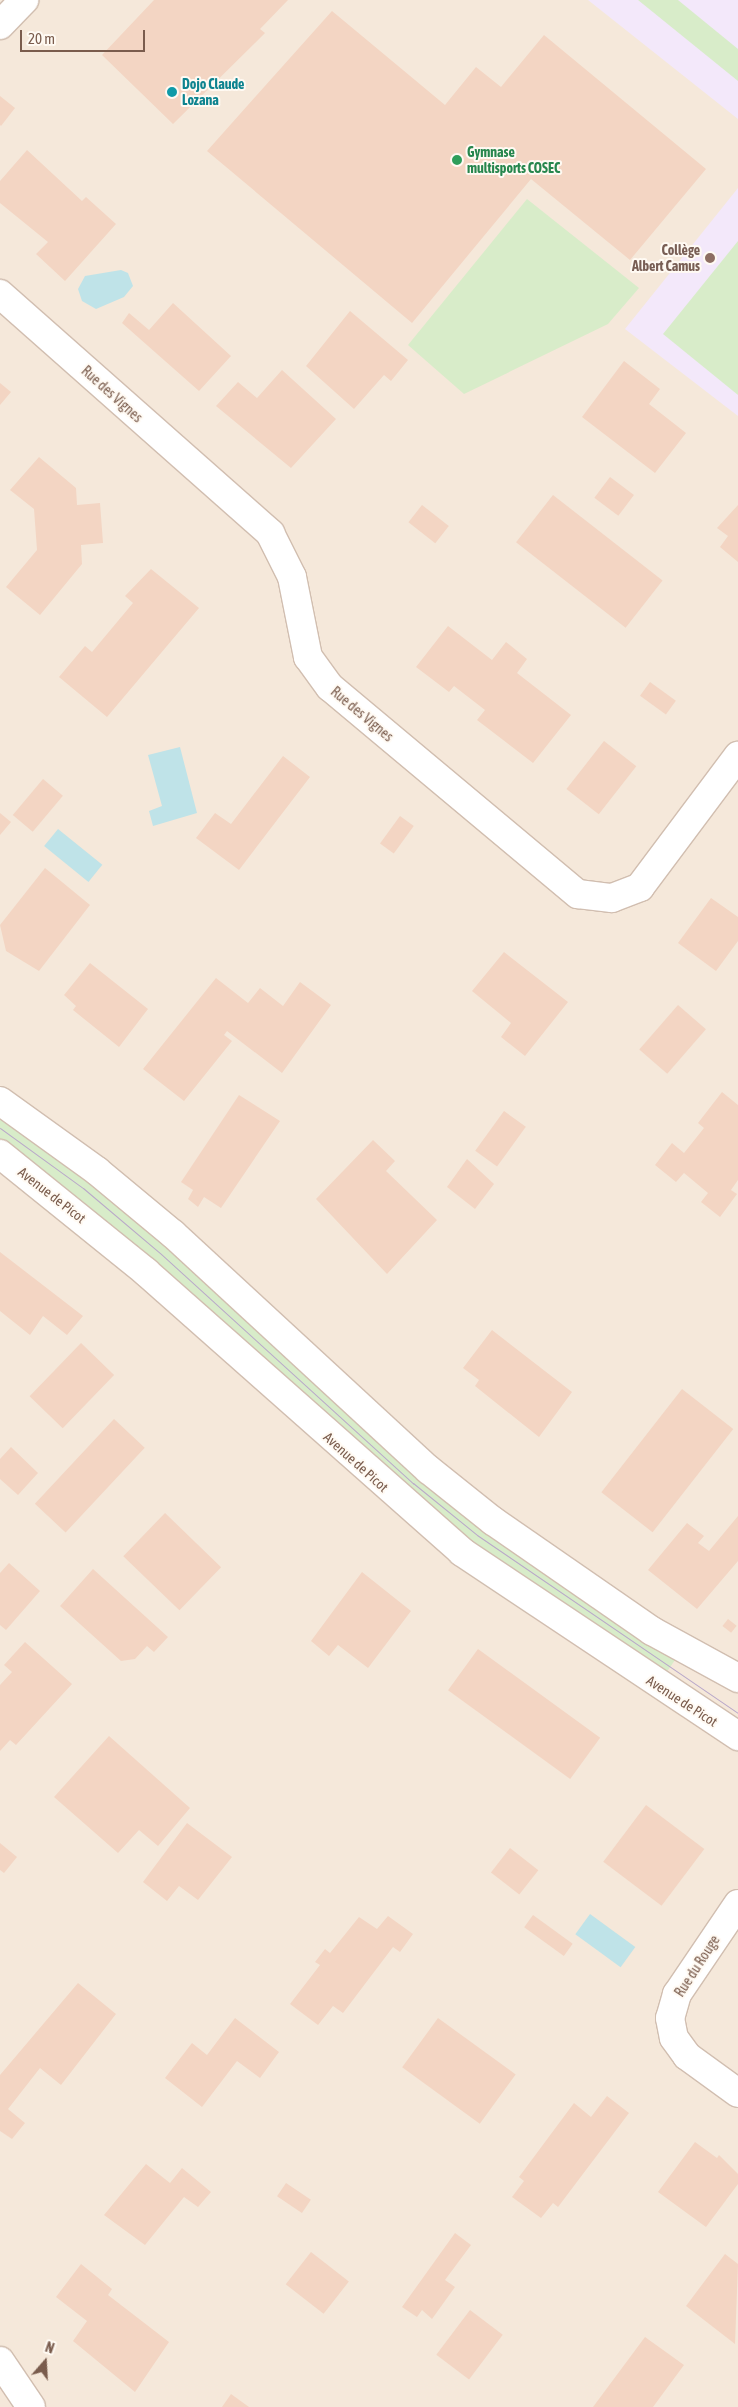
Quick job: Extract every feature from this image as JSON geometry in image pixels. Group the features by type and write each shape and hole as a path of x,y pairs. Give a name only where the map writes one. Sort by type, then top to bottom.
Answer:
{"street":[{"path":"0,25 24,0"},
{"name":"Rue des Vignes","path":"0,294 270,533 292,577 308,657 330,687 578,894 612,898 640,886 738,756"},
{"path":"0,1101 97,1171 173,1234 429,1470 493,1521 652,1631 738,1678"},
{"name":"Avenue de Picot","path":"0,1154 146,1272 462,1552 738,1736"},
{"name":"Rue du Rouge","path":"738,1904 677,1994 670,2018 674,2038 688,2056 738,2093"},
{"path":"0,2361 31,2407"}],"shaded area":[{"path":"0,0 738,0 738,2407 0,2407"},
{"path":"588,0 738,0 738,119"},
{"name":"Collège Albert Camus","path":"738,188 738,416 625,329"}],"green space":[{"path":"638,0 678,0 738,49 738,81"},
{"path":"527,199 639,288 608,324 464,394 408,345"},
{"path":"738,241 738,395 663,334"},
{"path":"0,1118 88,1181 166,1247 484,1528 675,1660 664,1676 471,1543 154,1261 0,1140"}],"water":[{"path":"121,270 128,273 133,286 124,297 96,309 82,301 78,289 85,276"},
{"path":"180,747 197,813 153,826 149,811 162,806 148,755"},
{"path":"58,829 102,865 88,882 44,846"},
{"path":"590,1914 635,1947 621,1967 575,1934"}],"building":[{"name":"Dojo Claude Lozana","path":"154,0 288,0 260,29 265,33 173,124 102,55"},
{"name":"Gymnase multisports COSEC","path":"332,11 445,105 476,67 501,87 544,35 706,169 630,260 531,179 412,323 207,151"},
{"path":"0,96 15,108 1,126 0,125"},
{"path":"27,150 82,201 86,197 116,224 65,281 36,254 48,242 0,203 0,181"},
{"path":"173,303 231,356 199,391 122,323 129,313 149,330"},
{"path":"350,311 408,360 391,381 384,375 354,409 306,366"},
{"path":"624,361 660,389 649,404 686,433 655,473 582,417"},
{"path":"282,370 336,419 291,468 216,406 238,382 257,398"},
{"path":"0,383 11,392 0,405"},
{"path":"39,457 76,488 77,505 100,503 103,543 81,545 82,564 40,615 6,587 37,550 34,509 10,490"},
{"path":"610,477 634,495 618,516 594,498"},
{"path":"553,495 663,581 626,628 516,542"},
{"path":"422,505 449,526 435,543 408,522"},
{"path":"738,505 738,562 720,547 728,536 717,528"},
{"path":"151,569 199,608 107,717 59,677 85,646 92,652 133,603 125,596"},
{"path":"448,626 492,660 506,642 527,659 517,673 571,715 533,763 477,720 485,710 454,686 449,692 416,667"},
{"path":"650,682 676,701 666,715 640,696"},
{"path":"604,741 636,766 599,814 566,789"},
{"path":"283,756 310,777 239,870 196,838 215,813 231,824"},
{"path":"43,779 63,796 33,832 13,815"},
{"path":"0,813 11,822 0,835"},
{"path":"400,816 414,826 394,853 380,844"},
{"path":"45,868 90,905 39,971 6,951 0,925"},
{"path":"711,898 738,917 738,941 716,971 678,943"},
{"path":"504,952 568,1002 525,1056 501,1037 511,1023 472,991"},
{"path":"90,963 148,1009 119,1047 73,1010 76,1006 64,995"},
{"path":"216,978 248,1003 260,988 283,1006 300,982 331,1005 282,1073 227,1031 224,1035 232,1041 184,1101 143,1069"},
{"path":"678,1005 706,1029 667,1074 639,1050"},
{"path":"722,1092 738,1105 738,1180 731,1190 737,1194 720,1217 701,1202 708,1193 684,1173 676,1182 655,1165 672,1143 684,1153 704,1128 698,1123"},
{"path":"239,1095 280,1121 221,1208 204,1197 198,1207 188,1199 193,1190 181,1182"},
{"path":"504,1111 526,1127 497,1167 475,1151"},
{"path":"373,1140 395,1161 386,1171 437,1220 387,1274 316,1199"},
{"path":"467,1159 494,1184 475,1209 447,1187"},
{"path":"0,1252 83,1316 67,1335 43,1316 30,1335 0,1311"},
{"path":"492,1330 572,1392 539,1437 475,1386 479,1380 463,1368"},
{"path":"81,1343 114,1375 63,1428 30,1396"},
{"path":"682,1389 733,1429 653,1532 601,1492"},
{"path":"114,1419 145,1448 66,1532 35,1504"},
{"path":"11,1447 38,1473 18,1495 0,1479 0,1459"},
{"path":"165,1513 221,1567 179,1610 123,1556"},
{"path":"738,1516 738,1561 697,1609 648,1570 687,1523 704,1536 698,1543 709,1551"},
{"path":"9,1563 40,1591 6,1630 0,1625 0,1573"},
{"path":"93,1569 168,1637 154,1652 147,1646 135,1659 121,1661 60,1606"},
{"path":"362,1572 411,1611 368,1668 338,1645 329,1656 311,1641"},
{"path":"728,1619 737,1626 731,1633 722,1626"},
{"path":"25,1642 72,1684 16,1745 10,1740 0,1751 0,1685 12,1672 4,1665"},
{"path":"478,1649 600,1738 570,1779 448,1690"},
{"path":"109,1736 190,1808 158,1846 139,1830 118,1853 54,1797"},
{"path":"646,1805 704,1849 662,1906 603,1862"},
{"path":"187,1823 232,1857 198,1900 179,1886 167,1901 143,1882"},
{"path":"0,1843 17,1857 4,1873 0,1870"},
{"path":"510,1848 538,1870 519,1895 491,1872"},
{"path":"533,1915 573,1944 564,1956 524,1927"},
{"path":"388,1916 413,1934 400,1952 393,1947 343,2013 333,2006 318,2025 290,2004 320,1965 315,1962 325,1949 330,1953 359,1917 377,1929"},
{"path":"78,1983 116,2014 61,2085 40,2068 8,2109 25,2123 12,2139 0,2131 0,2075"},
{"path":"235,2018 279,2052 260,2078 237,2061 202,2107 165,2078 192,2043 207,2055"},
{"path":"438,2018 516,2074 480,2124 402,2067"},
{"path":"607,2096 629,2113 558,2207 553,2203 541,2218 512,2197 524,2181 519,2177 574,2103 591,2117"},
{"path":"695,2142 717,2158 719,2155 738,2174 738,2184 706,2227 658,2192"},
{"path":"146,2164 170,2183 182,2168 211,2192 198,2207 184,2197 145,2245 104,2215"},
{"path":"286,2183 311,2200 302,2213 277,2196"},
{"path":"455,2233 471,2245 445,2280 455,2287 432,2319 422,2310 417,2317 402,2307"},
{"path":"311,2252 349,2282 324,2314 286,2284"},
{"path":"725,2254 738,2264 735,2344 686,2306"},
{"path":"81,2264 112,2289 108,2295 169,2342 135,2392 73,2341 87,2321 56,2297"},
{"path":"470,2310 503,2335 469,2379 436,2355"},
{"path":"645,2337 684,2365 653,2407 593,2407"},
{"path":"231,2394 249,2407 222,2407"}],"tram line":[{"path":"0,1128 83,1188 161,1254 413,1483 477,1535 738,1713"}],"place":[{"name":"Dojo Claude Lozana","path":"172,92"},
{"name":"Gymnase multisports COSEC","path":"457,160"},
{"name":"Collège Albert Camus","path":"710,258"}]}
